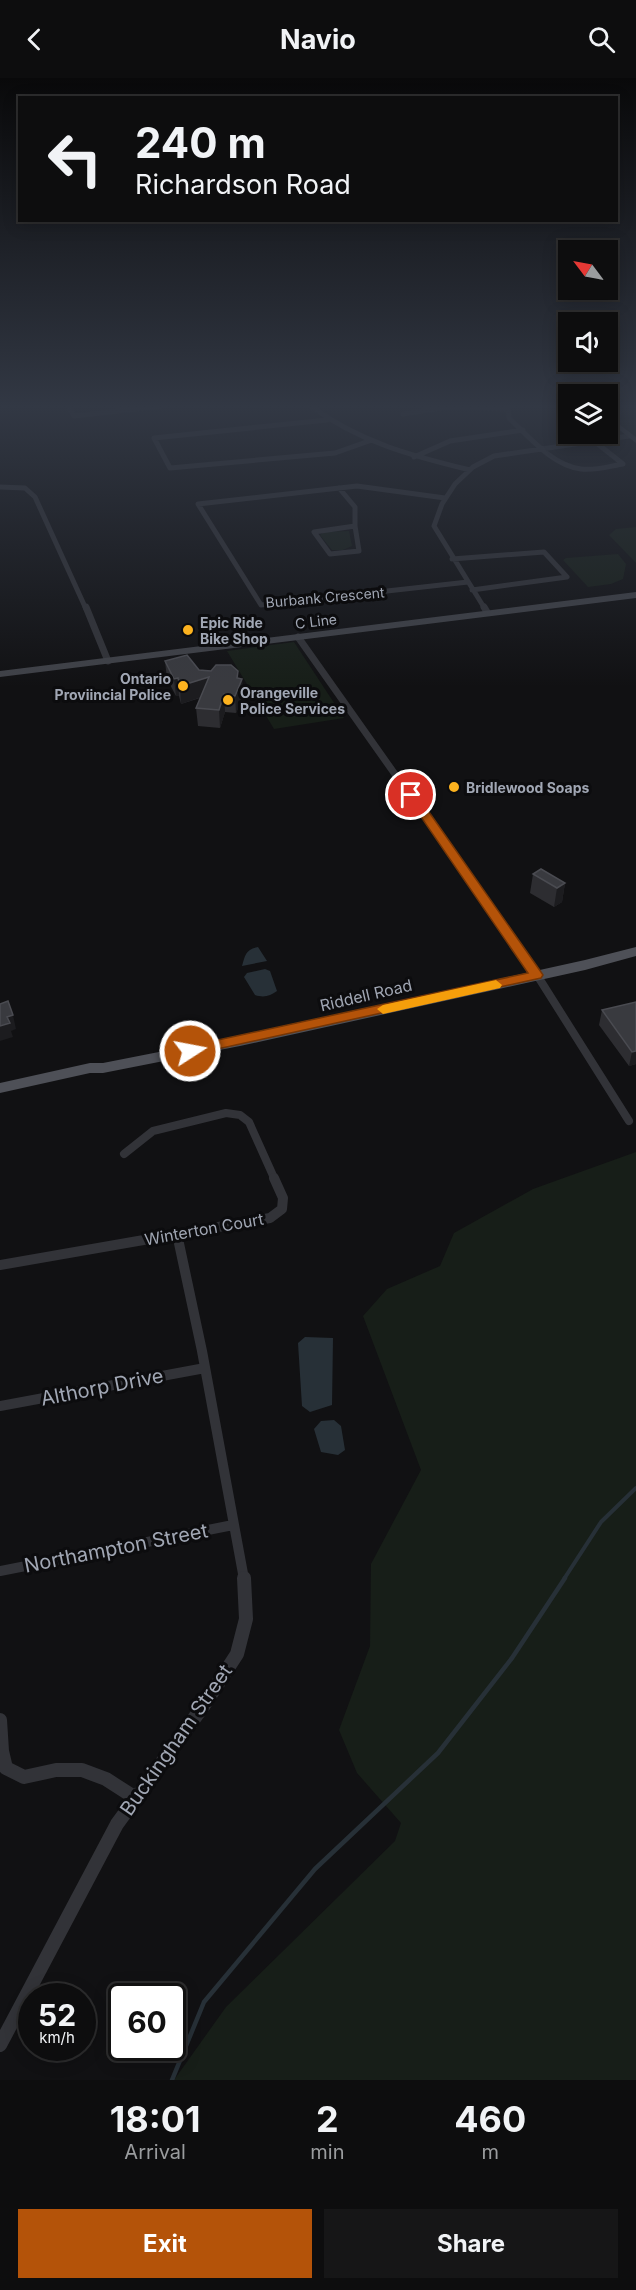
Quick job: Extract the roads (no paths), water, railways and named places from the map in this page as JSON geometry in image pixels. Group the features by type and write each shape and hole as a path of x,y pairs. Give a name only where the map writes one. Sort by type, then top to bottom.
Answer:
{"main road":[{"name":"Riddell Road","path":"0,1088 90,1068 103,1068 240,1041 636,951"},
{"name":"Riddell Road","path":"0,1096 92,1075 103,1068"}],"street":[{"path":"36,499 46,517 108,660"},
{"name":"Burbank Crescent","path":"238,499 198,504 261,605 468,582"},
{"path":"349,499 355,507 359,551 330,554 314,532 355,526"},
{"path":"444,499 437,513 434,526 452,559 487,612"},
{"path":"452,559 544,552 567,577 472,590"},
{"name":"C Line","path":"0,674 636,595"},
{"path":"298,637 537,975 629,1121"},
{"name":"Winterton Court","path":"0,1265 270,1218 282,1209 283,1198 249,1122 240,1115 226,1113 153,1131 124,1154"},
{"name":"Buckingham Street","path":"0,2045 87,1877 134,1797 193,1720 237,1654 245,1628 248,1604 205,1368 177,1234"},
{"name":"Althorp Drive","path":"0,1406 205,1368"},
{"name":"Northampton Street","path":"0,1571 233,1525"},
{"path":"0,1720 2,1751 6,1768 24,1777 53,1768 74,1768 118,1785 134,1797"}],"waterway":[{"path":"564,1579 601,1522 636,1488"},
{"path":"172,2080 204,2002 315,1869 438,1753 512,1658 565,1578"}],"place":[{"name":"Epic Ride Bike Shop","path":"188,630"},
{"name":"Ontario Proviincial Police","path":"183,686"},
{"name":"Orangeville Police Services","path":"228,700"},
{"name":"Bridlewood Soaps","path":"454,787"}]}
